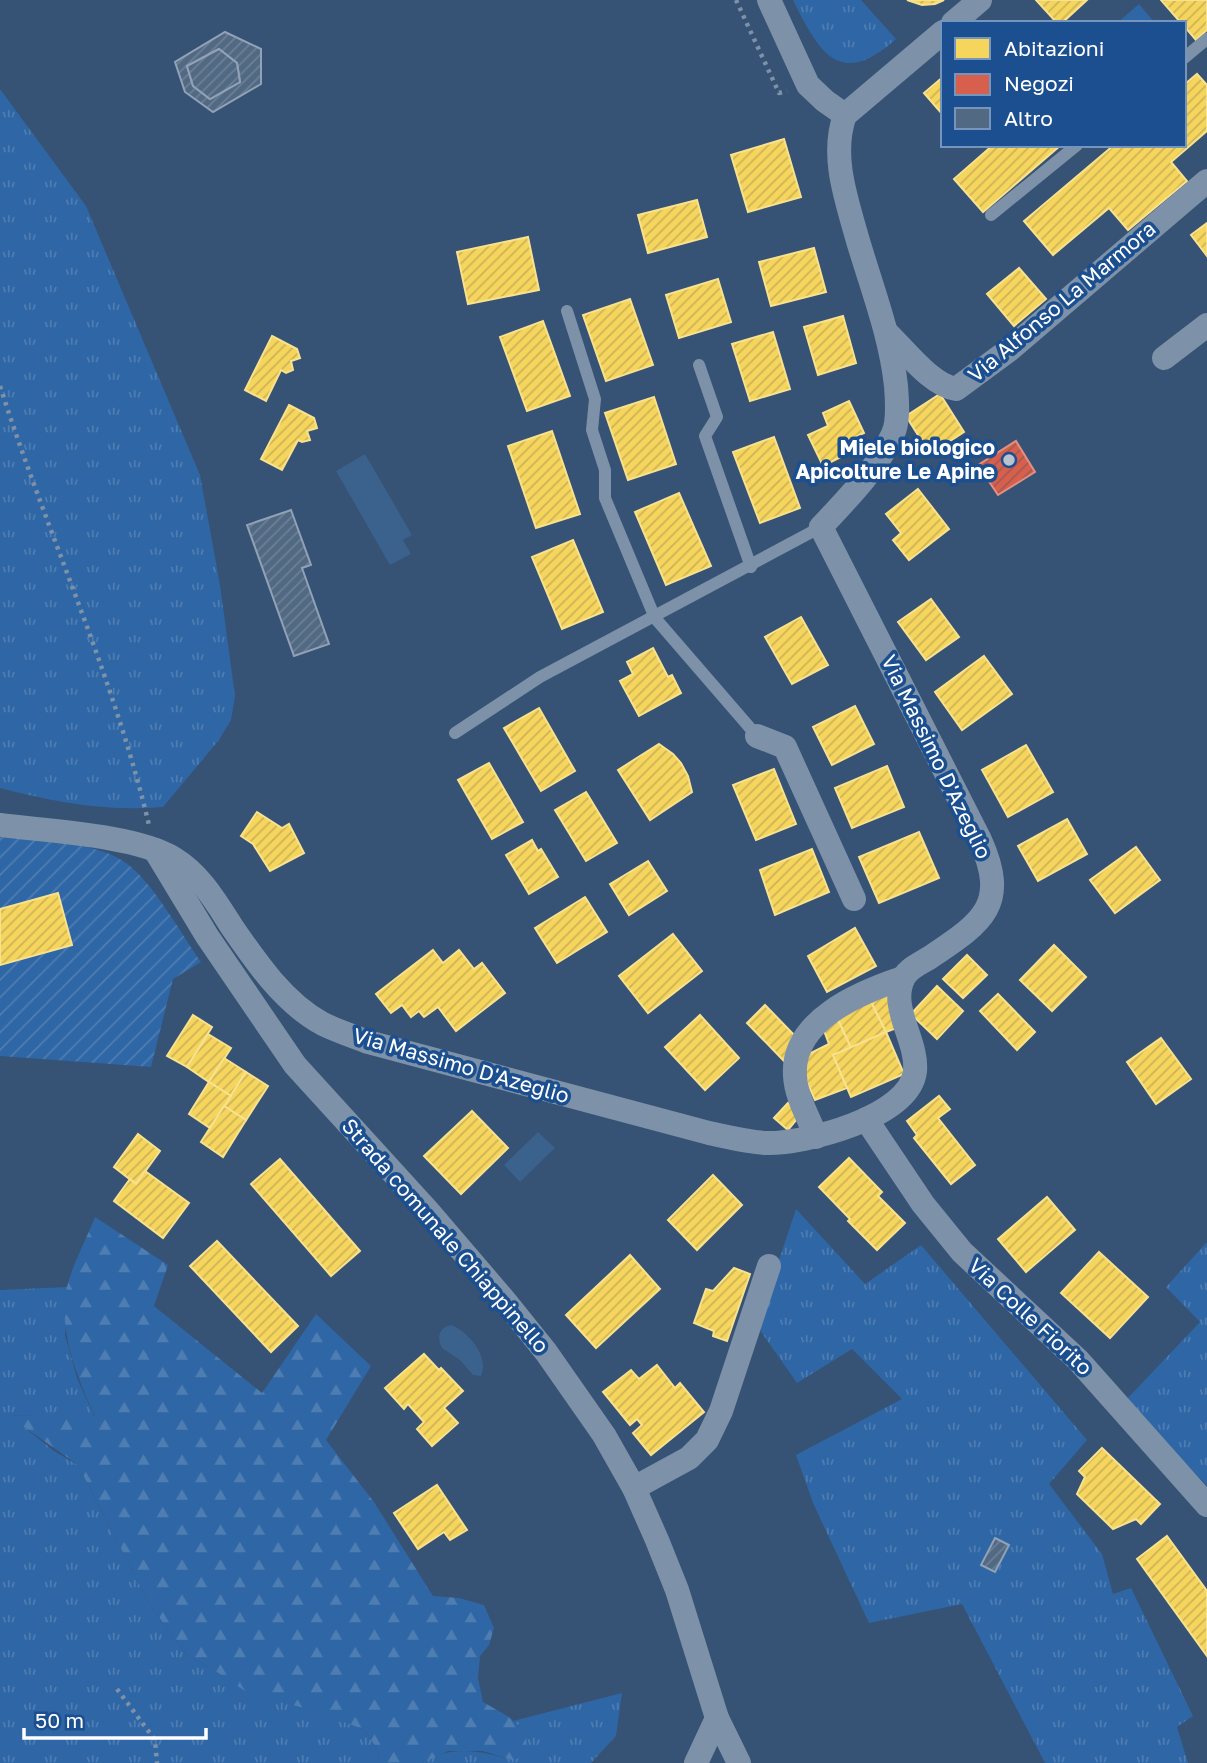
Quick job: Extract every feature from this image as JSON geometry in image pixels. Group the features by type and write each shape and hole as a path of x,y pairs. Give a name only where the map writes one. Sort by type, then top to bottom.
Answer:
{"street":[{"path":"769,0 808,85 845,115"},
{"path":"955,21 980,0"},
{"path":"821,527 871,470 894,432 897,399 893,360 846,196 838,149 839,131 845,115 941,34"},
{"name":"Via Alfonso La Marmora","path":"885,331 937,382 947,388 956,389 1009,351 1207,181"},
{"path":"1164,358 1207,325"},
{"name":"Via Massimo D'Azeglio","path":"0,825 103,838 155,849 181,863 200,881 255,960 293,1002 321,1023 388,1048 733,1139 767,1143 816,1137 866,1119 898,1100 913,1079 914,1054 901,1003 904,978 912,969 966,934 984,916 992,892 991,874 980,840 821,527"},
{"path":"757,736 785,747 854,900"},
{"name":"Strada comunale Chiappinello","path":"155,849 207,936 295,1065 428,1211 505,1301 580,1399 634,1488 677,1590 717,1718 739,1763"},
{"path":"816,1137 795,1077 797,1054 803,1043 820,1022 853,997 904,978"},
{"name":"Via Colle Fiorito","path":"866,1119 923,1204 962,1252 1091,1374 1207,1505"},
{"path":"634,1488 689,1458 707,1440 721,1411 769,1266"},
{"path":"696,1763 717,1718"}],"lane":[{"path":"1186,56 1207,39"},
{"path":"991,215 1075,147"},
{"path":"567,311 595,399 592,430 605,470 605,498 655,618 757,736"},
{"path":"699,365 716,417 705,436 751,567"},
{"path":"455,733 540,677 751,567 821,527"}],"path":[{"path":"0,386 26,468 101,663 155,849"},
{"path":"117,1689 155,1740 157,1763"}],"green space":[{"path":"793,0 861,0 896,39 860,62 845,63 822,49"},
{"path":"1139,4 1153,21 1119,21"},
{"path":"0,89 86,206 200,475 220,585 235,696 231,720 219,740 163,807 81,805 0,788"},
{"path":"0,837 83,846 99,850 126,863 156,895 201,962 173,979 151,1067 0,1056"},
{"path":"796,1209 865,1284 921,1245 1087,1440 1049,1484 1102,1554 1113,1594 1131,1588 1193,1716 1177,1727 1188,1763 1045,1763 962,1604 869,1623 813,1503 796,1455 902,1399 852,1349 797,1383 757,1326","holes":["995,1538 1008,1545 994,1572 981,1565"]},
{"path":"95,1217 168,1265 154,1306 262,1393 316,1314 371,1366 326,1440 374,1502 433,1596 459,1598 484,1605 494,1628 489,1645 480,1656 478,1678 483,1702 509,1717 526,1733 527,1756 512,1760 483,1751 448,1751 423,1763 379,1763 378,1751 365,1730 315,1711 248,1693 187,1655 150,1605 78,1465 7,1415 95,1417 71,1354 65,1304 69,1279"},
{"path":"1207,1242 1207,1486 1126,1400 1200,1322 1166,1287"},
{"path":"68,1287 65,1335 77,1378 95,1418 9,1415 54,1451 78,1465 150,1605 187,1655 211,1668 365,1730 378,1751 379,1763 0,1763 0,1290"},
{"path":"622,1693 616,1736 591,1763 423,1763 433,1757 455,1751 478,1752 512,1760 526,1733 513,1721"}],"shaded area":[{"path":"365,454 412,535 403,540 411,554 390,565 336,471"},
{"path":"538,1132 555,1148 520,1182 504,1165"},
{"path":"451,1325 464,1333 476,1346 482,1361 481,1376 473,1375 460,1360 442,1348 440,1334 443,1328"}],"building: Abitazioni":[{"path":"907,0 944,0 922,5"},
{"path":"1036,0 1087,0 1064,21 1055,21"},
{"path":"1161,0 1207,0 1207,30 1196,40 1186,28 1186,21 1179,21"},
{"path":"1197,74 1207,85 1207,131 1171,162 1187,181 1128,230 1109,208 1053,255 1024,221 1112,147 1186,147 1186,83"},
{"path":"941,79 941,113 924,93"},
{"path":"784,139 801,197 748,212 731,155"},
{"path":"991,147 1059,147 983,212 954,179"},
{"path":"697,200 707,237 648,253 638,215"},
{"path":"1207,223 1207,256 1191,235"},
{"path":"528,237 539,290 468,304 457,252"},
{"path":"814,248 826,292 771,306 759,262"},
{"path":"1019,268 1046,299 1014,326 987,294"},
{"path":"718,279 731,322 679,338 666,295"},
{"path":"630,299 653,365 606,381 583,315"},
{"path":"843,316 856,363 818,375 804,327"},
{"path":"543,321 570,396 527,411 500,337"},
{"path":"773,332 790,389 750,401 732,344"},
{"path":"272,336 297,349 300,358 291,361 293,370 286,373 281,370 266,401 245,390"},
{"path":"940,394 964,432 930,454 906,416"},
{"path":"654,397 676,464 628,480 605,413"},
{"path":"849,401 864,433 840,444 845,455 823,466 808,435 828,426 823,413"},
{"path":"289,405 314,418 317,428 307,431 310,440 298,440 282,470 261,459"},
{"path":"552,431 580,514 536,528 508,446"},
{"path":"774,437 800,508 760,523 733,452"},
{"path":"918,489 949,529 909,560 893,540 901,533 886,514"},
{"path":"679,493 711,566 666,585 635,512"},
{"path":"573,540 603,612 562,629 532,557"},
{"path":"931,599 959,637 926,660 898,622"},
{"path":"801,617 828,665 792,684 765,637"},
{"path":"653,648 668,677 672,675 681,693 639,716 620,681 633,674 627,662"},
{"path":"984,656 1012,694 962,730 935,692"},
{"path":"855,706 874,744 832,765 813,727"},
{"path":"539,708 575,771 541,791 504,728"},
{"path":"659,744 681,763 692,792 650,820 618,770"},
{"path":"1026,745 1053,792 1008,817 982,770"},
{"path":"489,763 523,822 492,839 458,780"},
{"path":"887,766 904,807 852,828 835,788"},
{"path":"774,769 796,824 756,840 733,785"},
{"path":"586,792 617,843 586,861 555,810"},
{"path":"257,812 282,828 289,824 304,853 270,871 253,844 241,836"},
{"path":"1067,819 1087,854 1038,881 1018,846"},
{"path":"919,832 939,878 879,903 859,857"},
{"path":"532,840 538,851 541,849 558,877 529,894 506,855"},
{"path":"1136,847 1160,880 1115,913 1090,880"},
{"path":"812,849 829,892 775,915 760,870"},
{"path":"648,861 667,891 629,915 610,884"},
{"path":"58,893 72,945 0,965 0,909"},
{"path":"585,897 607,932 557,963 535,928"},
{"path":"855,928 876,966 827,992 808,956"},
{"path":"673,934 702,971 648,1013 619,976"},
{"path":"1054,945 1086,977 1052,1011 1020,980"},
{"path":"433,950 443,963 459,950 474,969 482,963 505,993 456,1031 438,1007 424,1017 419,1011 411,1017 402,1005 391,1013 376,994"},
{"path":"967,955 987,975 963,998 943,979"},
{"path":"937,986 963,1011 937,1039 911,1014"},
{"path":"893,991 899,1027 886,1032 870,1000"},
{"path":"998,994 1035,1032 1017,1050 980,1011"},
{"path":"870,1000 886,1032 851,1048 836,1015"},
{"path":"765,1005 798,1039 791,1054 784,1061 747,1023"},
{"path":"193,1015 212,1027 187,1067 167,1056"},
{"path":"700,1015 739,1058 705,1090 665,1047"},
{"path":"838,1020 851,1048 833,1055 847,1088 815,1100 800,1066 803,1057 829,1044 823,1028"},
{"path":"886,1032 904,1074 851,1097 833,1055"},
{"path":"208,1034 231,1048 209,1082 187,1067"},
{"path":"1161,1038 1191,1079 1156,1104 1127,1062"},
{"path":"224,1058 246,1072 231,1096 209,1082"},
{"path":"246,1072 268,1086 246,1120 224,1106"},
{"path":"209,1082 231,1096 210,1128 189,1114"},
{"path":"939,1096 950,1109 938,1118 975,1165 951,1184 914,1138 917,1135 907,1121"},
{"path":"788,1103 801,1114 788,1130 774,1118"},
{"path":"224,1106 246,1120 223,1157 201,1142"},
{"path":"472,1111 508,1148 461,1194 424,1156"},
{"path":"138,1134 160,1151 136,1184 114,1167"},
{"path":"849,1158 882,1192 878,1196 905,1223 877,1250 819,1187"},
{"path":"280,1159 360,1251 331,1276 251,1184"},
{"path":"145,1171 189,1203 163,1238 114,1201 130,1179 136,1184"},
{"path":"713,1175 742,1205 697,1250 668,1220"},
{"path":"1047,1197 1075,1230 1026,1272 998,1239"},
{"path":"217,1241 298,1326 271,1352 190,1266"},
{"path":"1099,1252 1148,1297 1110,1338 1061,1293"},
{"path":"630,1255 660,1289 596,1348 566,1315"},
{"path":"734,1268 750,1274 727,1341 713,1336 714,1331 694,1323 706,1289 713,1291"},
{"path":"424,1354 463,1391 444,1408 458,1423 432,1446 417,1429 424,1422 408,1404 404,1409 385,1388"},
{"path":"657,1365 675,1388 680,1383 704,1412 651,1455 633,1433 642,1425 637,1419 630,1425 603,1392 631,1370 639,1379"},
{"path":"1102,1448 1160,1504 1141,1524 1136,1519 1113,1529 1077,1494 1085,1477 1079,1471"},
{"path":"437,1485 467,1530 450,1540 444,1532 418,1549 394,1513"},
{"path":"1167,1536 1207,1591 1207,1656 1137,1559"}],"building: Negozi":[{"path":"1016,441 1035,472 998,495 978,465"}],"building: Altro":[{"path":"225,32 261,49 261,84 213,112 185,92 175,62","holes":["219,49 237,63 240,82 210,99 193,86 187,66"]},
{"path":"219,49 237,63 240,82 210,99 193,86 187,66"},
{"path":"291,510 311,565 302,568 329,644 294,656 247,525"},
{"path":"995,1538 1009,1545 995,1572 981,1565"}],"place":[{"name":"Miele biologico Apicolture Le Apine","path":"1009,460"}]}
